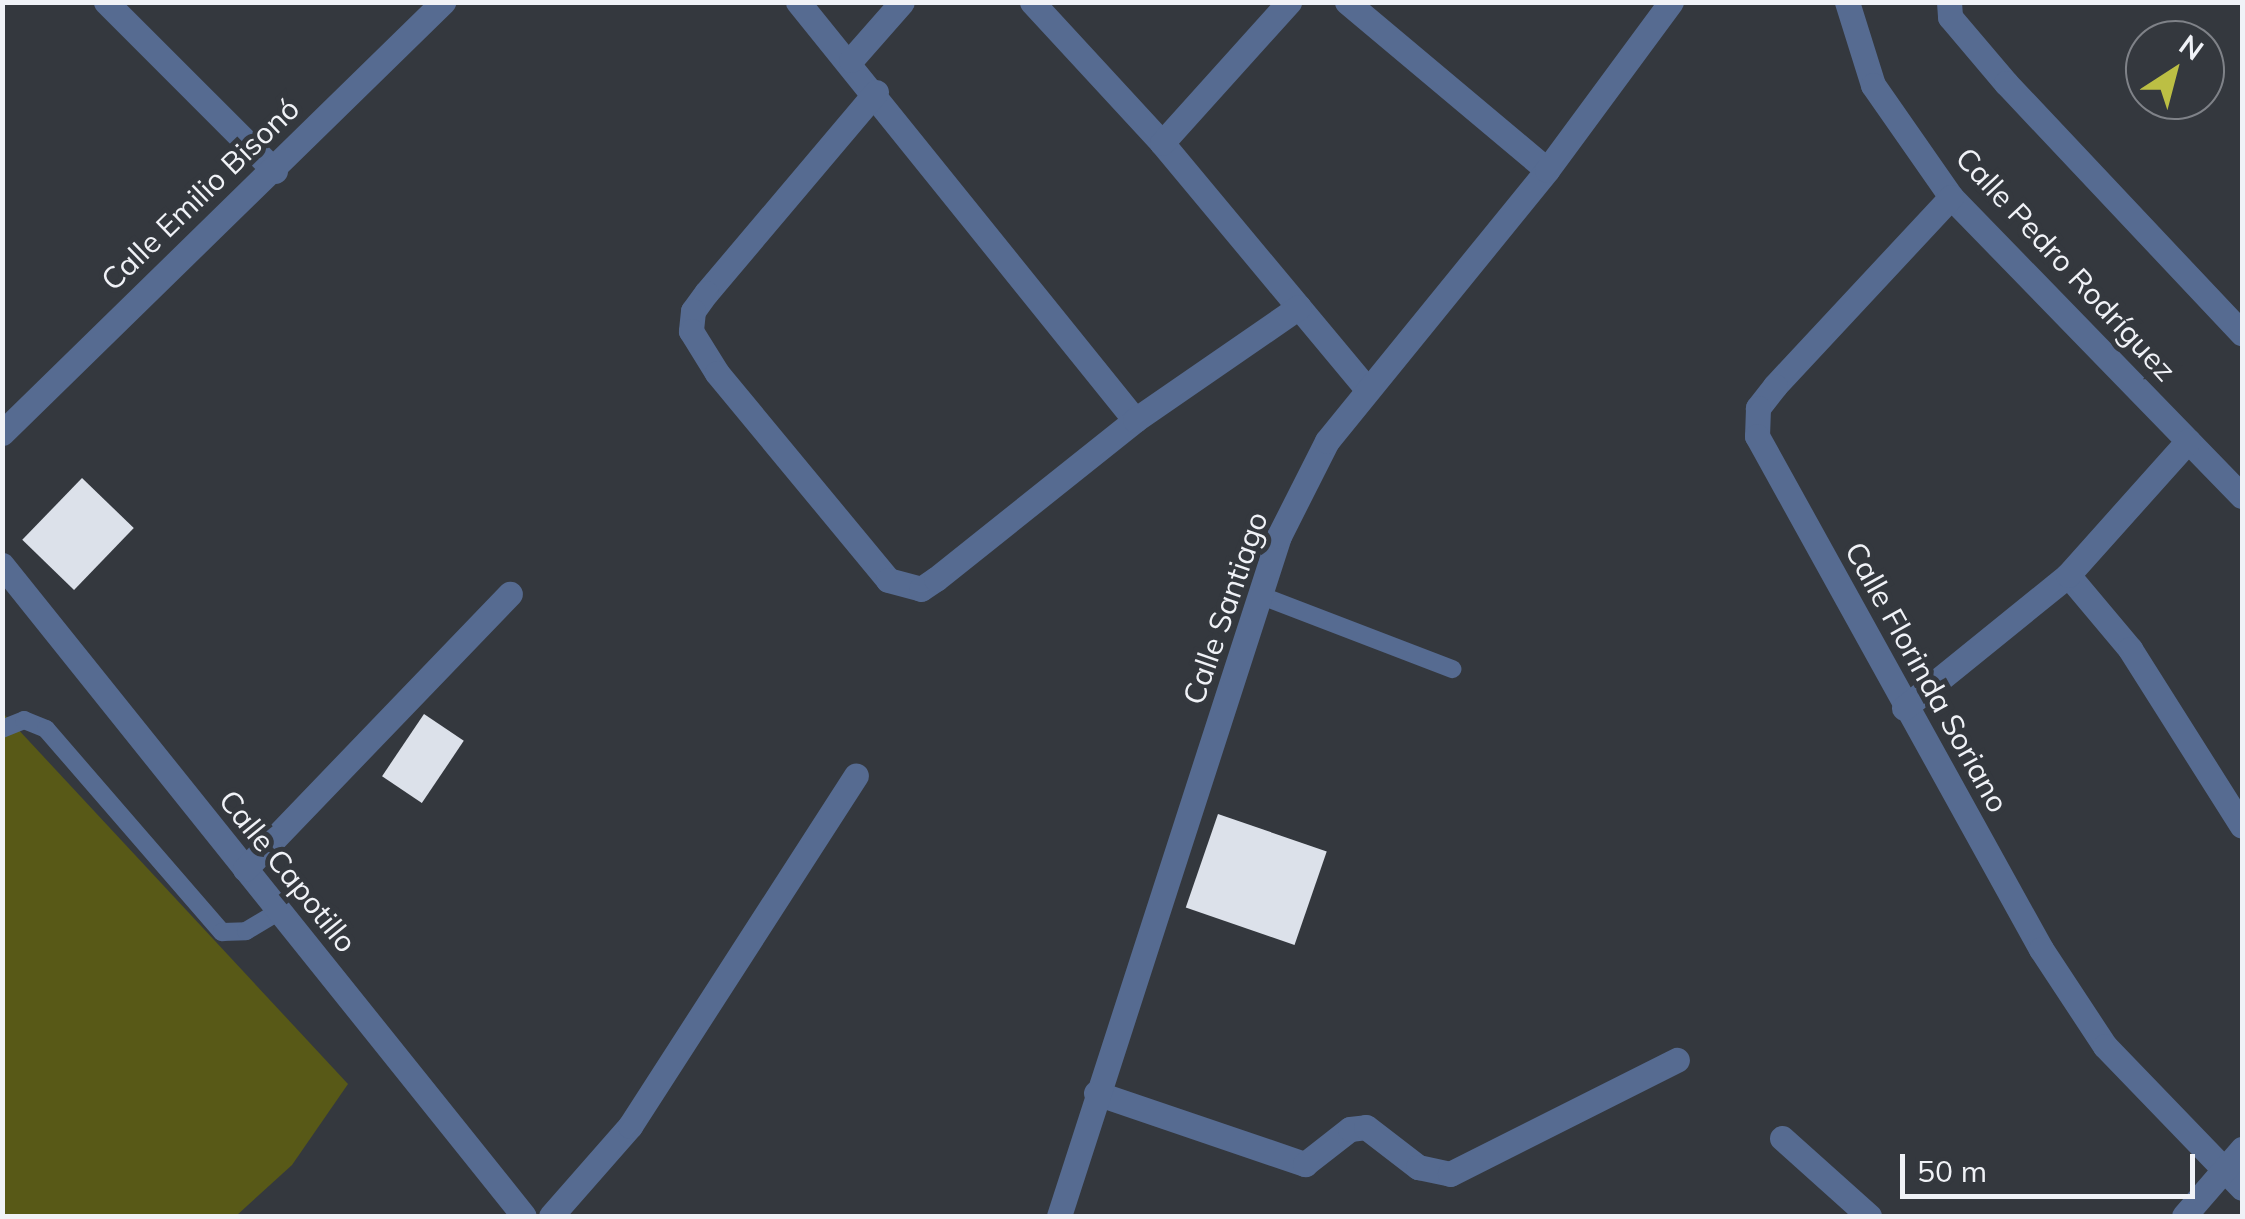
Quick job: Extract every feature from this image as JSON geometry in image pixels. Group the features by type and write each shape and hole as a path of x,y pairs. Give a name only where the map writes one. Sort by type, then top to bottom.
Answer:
{"street":[{"path":"106,2 275,171"},
{"name":"Calle Emilio Bisonó","path":"2,434 275,171 443,2"},
{"path":"798,2 851,60 1135,420"},
{"path":"851,60 902,2"},
{"path":"1032,2 1162,143 1365,388"},
{"path":"1162,143 1288,2"},
{"path":"1347,2 1547,170"},
{"name":"Calle Santiago","path":"1059,1216 1280,536 1327,441 1365,388 1547,170 1670,2"},
{"name":"Calle Pedro Rodríguez","path":"1847,2 1873,86 1951,197 2242,496"},
{"path":"1949,2 1950,17 2006,83 2242,333"},
{"path":"876,92 693,311 690,331 716,373 870,562 907,588 921,589 936,579 1135,420 1299,307"},
{"name":"Calle Florinda Soriano","path":"1951,197 1796,362 1754,422 1904,708 2041,949 2105,1046 2233,1181"},
{"path":"1904,708 2068,575 2188,441"},
{"name":"Calle Capotillo","path":"2,565 524,1216"},
{"path":"2068,575 2130,649 2242,826"},
{"path":"246,869 510,594"},
{"path":"551,1216 630,1126 856,774"},
{"path":"1096,1093 1304,1164 1350,1128 1366,1128 1418,1167 1450,1174 1677,1060"},
{"path":"1782,1138 1869,1216"},
{"path":"2184,1216 2233,1181 2242,1149"}],"lane":[{"path":"1262,596 1452,669"},
{"path":"2,729 24,720 46,729 222,932 246,932 279,911"}],"shaded area":[{"path":"2,712 348,1084 292,1165 236,1216 3,1216"}],"building":[{"path":"82,478 134,528 74,590 22,540"},
{"path":"424,714 464,741 422,803 382,776"},
{"path":"1218,814 1327,851 1295,945 1186,908"}]}
